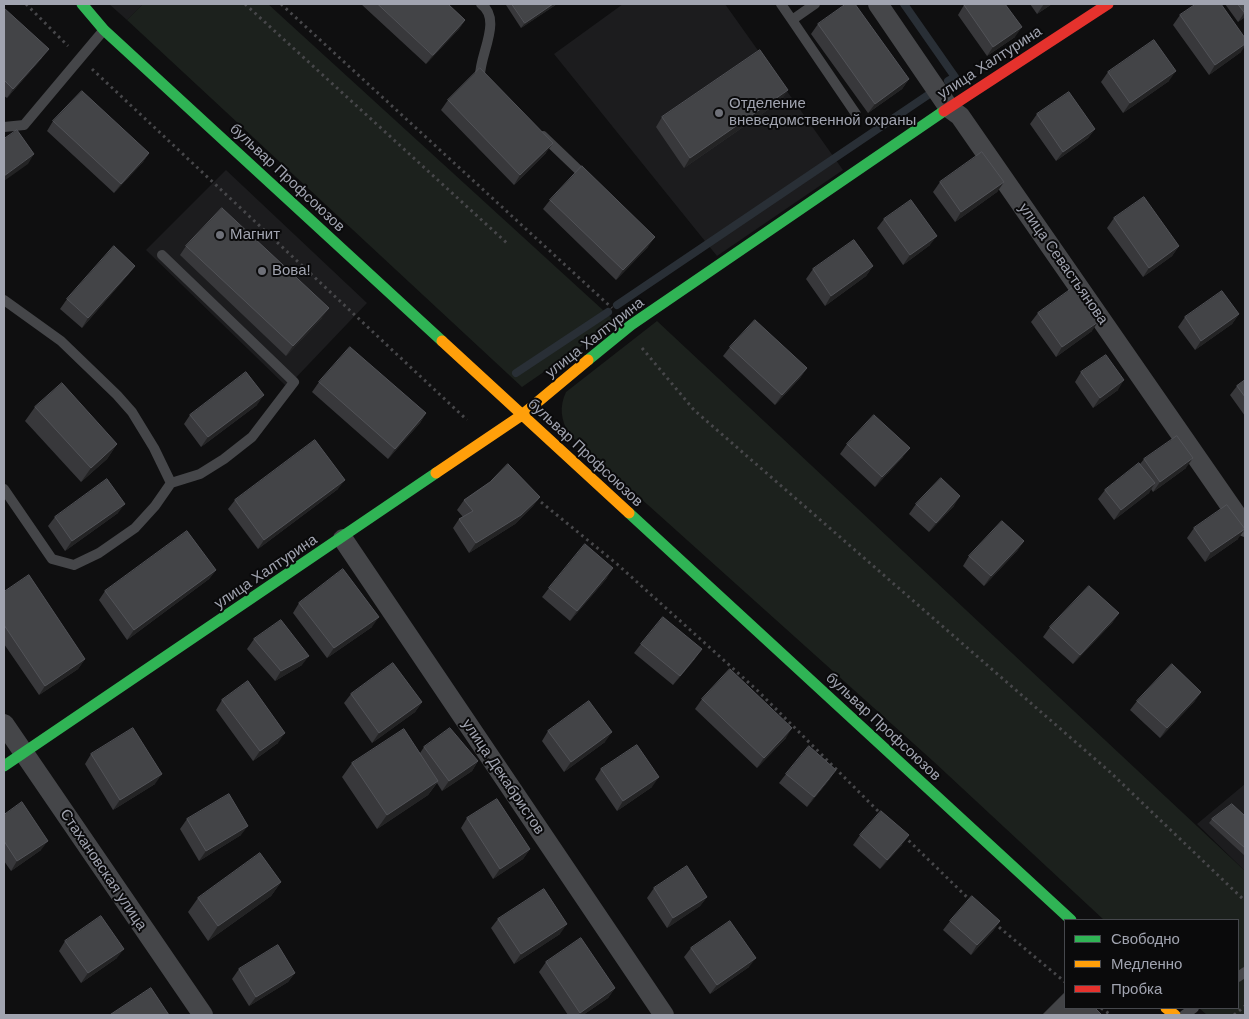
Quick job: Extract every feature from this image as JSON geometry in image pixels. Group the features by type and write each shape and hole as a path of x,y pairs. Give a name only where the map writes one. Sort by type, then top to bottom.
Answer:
{"main road":[{"name":"бульвар Профсоюзов","path":"82,4 104,30 1070,919"},
{"name":"улица Халтурина","path":"4,766 343,539 522,415 631,325 949,108 1108,4"}],"street":[{"name":"улица Севастьянова","path":"878,4 949,108 960,116 1245,527"},
{"name":"улица Декабристов","path":"343,539 664,1015"},
{"name":"Стахановская улица","path":"4,724 203,1015"}],"lane":[{"path":"480,4 486,8 490,24 489,38 480,66 480,77 494,90"},
{"path":"781,4 856,114"},
{"path":"792,20 815,4"},
{"path":"4,127 24,125 104,30"},
{"path":"536,129 598,189"},
{"path":"4,489 52,559 74,565 99,553 135,528 155,506 171,483 200,474 224,460 252,437 294,382 162,255"},
{"path":"4,300 60,341 117,394 132,412 154,448 171,483"}],"path":[{"path":"26,4 80,58 463,415 483,442"},
{"path":"245,4 509,245"},
{"path":"281,4 631,325 647,356 694,410 1110,772 1245,901"},
{"path":"535,498 617,564 758,691 886,819"},
{"path":"900,833 977,907"},
{"path":"990,920 1010,939 1064,981"},
{"path":"1234,1015 1245,1006"}],"shaded area":[{"path":"109,4 143,4 127,20"},
{"path":"143,4 268,4 616,322 522,387 127,20"},
{"path":"623,4 725,4 843,170 717,256 554,54"},
{"path":"226,170 367,303 287,387 146,250"},
{"path":"657,321 1245,871 1245,1015 1207,1015 1200,1009 1239,1009 1239,919 1103,919 933,761 569,434 564,424 562,413 562,403 566,392"},
{"path":"1245,784 1245,871 1197,824"}],"building":[{"path":"378,4 448,4 465,20 433,55"},
{"path":"512,4 553,4 525,23"},
{"path":"846,4 855,4 909,79 875,104 818,24"},
{"path":"1005,4 1022,27 993,47 964,5"},
{"path":"1196,4 1221,4 1245,38 1245,44 1215,65 1180,15"},
{"path":"1238,4 1245,4 1245,13"},
{"path":"4,8 49,49 13,89 4,80"},
{"path":"1154,40 1176,71 1130,103 1108,72"},
{"name":"Отделение вневедомственной охраны","path":"760,50 788,90 690,158 662,117"},
{"path":"480,68 553,143 520,175 448,100"},
{"path":"82,91 149,153 121,184 53,121"},
{"path":"1069,92 1095,129 1063,152 1037,114"},
{"path":"17,130 34,154 4,176 4,139"},
{"path":"982,152 1004,182 961,212 940,182"},
{"path":"582,166 655,237 623,270 550,200"},
{"path":"1144,197 1179,246 1149,268 1114,218"},
{"path":"911,200 937,236 910,255 884,219"},
{"path":"222,208 329,308 293,346 186,246"},
{"path":"854,240 873,266 831,296 813,269"},
{"path":"114,246 135,266 88,318 67,299"},
{"path":"1074,287 1098,322 1062,347 1038,313"},
{"path":"1222,291 1239,314 1201,341 1185,317"},
{"path":"755,320 807,368 782,395 730,347"},
{"path":"350,347 426,413 395,449 319,382"},
{"path":"1106,355 1124,380 1100,398 1081,372"},
{"path":"246,372 264,395 208,437 190,415"},
{"path":"1245,380 1245,397 1237,386"},
{"path":"62,383 117,444 91,468 35,407"},
{"path":"874,415 910,448 882,477 847,444"},
{"path":"1177,436 1193,458 1160,482 1144,459"},
{"path":"315,440 345,480 264,540 235,500"},
{"path":"1139,463 1155,483 1121,510 1105,490"},
{"path":"508,464 540,497 521,515 476,543 459,519 473,511 464,500 490,482"},
{"path":"941,478 960,496 936,523 916,504"},
{"path":"107,479 125,504 72,541 55,517"},
{"path":"1227,505 1245,529 1211,552 1194,528"},
{"path":"1002,521 1024,541 991,576 969,556"},
{"path":"187,531 216,570 134,630 105,591"},
{"path":"585,544 613,568 577,611 549,588"},
{"path":"343,569 379,617 334,648 299,603"},
{"path":"29,575 85,659 45,686 4,625 4,592"},
{"path":"1089,586 1119,613 1080,655 1050,627"},
{"path":"663,617 702,649 680,676 641,644"},
{"path":"281,620 309,656 281,671 254,639"},
{"path":"393,663 422,702 379,733 351,694"},
{"path":"1172,664 1201,692 1167,728 1137,701"},
{"path":"730,669 792,728 764,758 702,699"},
{"path":"248,681 285,733 260,751 222,700"},
{"path":"589,701 612,732 571,762 548,731"},
{"path":"133,728 162,774 120,800 91,754"},
{"path":"450,728 478,761 449,781 424,747"},
{"path":"404,729 438,781 387,815 352,763"},
{"path":"637,745 659,777 623,801 601,769"},
{"path":"809,746 836,770 814,797 786,774"},
{"path":"229,794 248,826 206,851 187,819"},
{"path":"497,799 530,849 500,869 467,818"},
{"path":"22,802 48,841 17,861 4,841 4,815"},
{"path":"1232,804 1245,816 1245,848 1212,819"},
{"path":"881,811 909,835 887,860 860,835"},
{"path":"260,853 281,882 218,926 198,898"},
{"path":"687,866 707,897 673,918 654,888"},
{"path":"544,889 567,924 521,954 498,919"},
{"path":"972,896 1000,921 977,945 950,921"},
{"path":"101,916 124,949 88,973 65,941"},
{"path":"730,921 756,958 717,985 691,948"},
{"path":"581,938 615,988 580,1013 546,962"},
{"path":"278,945 295,973 256,997 239,969"},
{"path":"151,988 169,1015 110,1015"},
{"path":"1064,994 1064,1009 1096,1009 1102,1015 1043,1015"}],"waterway":[{"path":"904,4 955,77 948,81"},
{"path":"617,305 928,95"},
{"path":"516,373 608,312"}],"traffic: fast":[{"path":"82,4 104,30 442,341"},
{"path":"588,360 631,325 944,111"},
{"path":"4,766 436,473"},
{"path":"629,513 1070,919"}],"traffic: slow":[{"path":"442,341 629,513"},
{"path":"436,473 522,415 588,360"},
{"path":"1167,1009 1175,1015"}],"traffic: jam":[{"path":"944,111 1108,4"}],"place":[{"name":"Отделение вневедомственной охраны","path":"719,113"},
{"name":"Магнит","path":"220,235"},
{"name":"Вова!","path":"262,271"}]}
